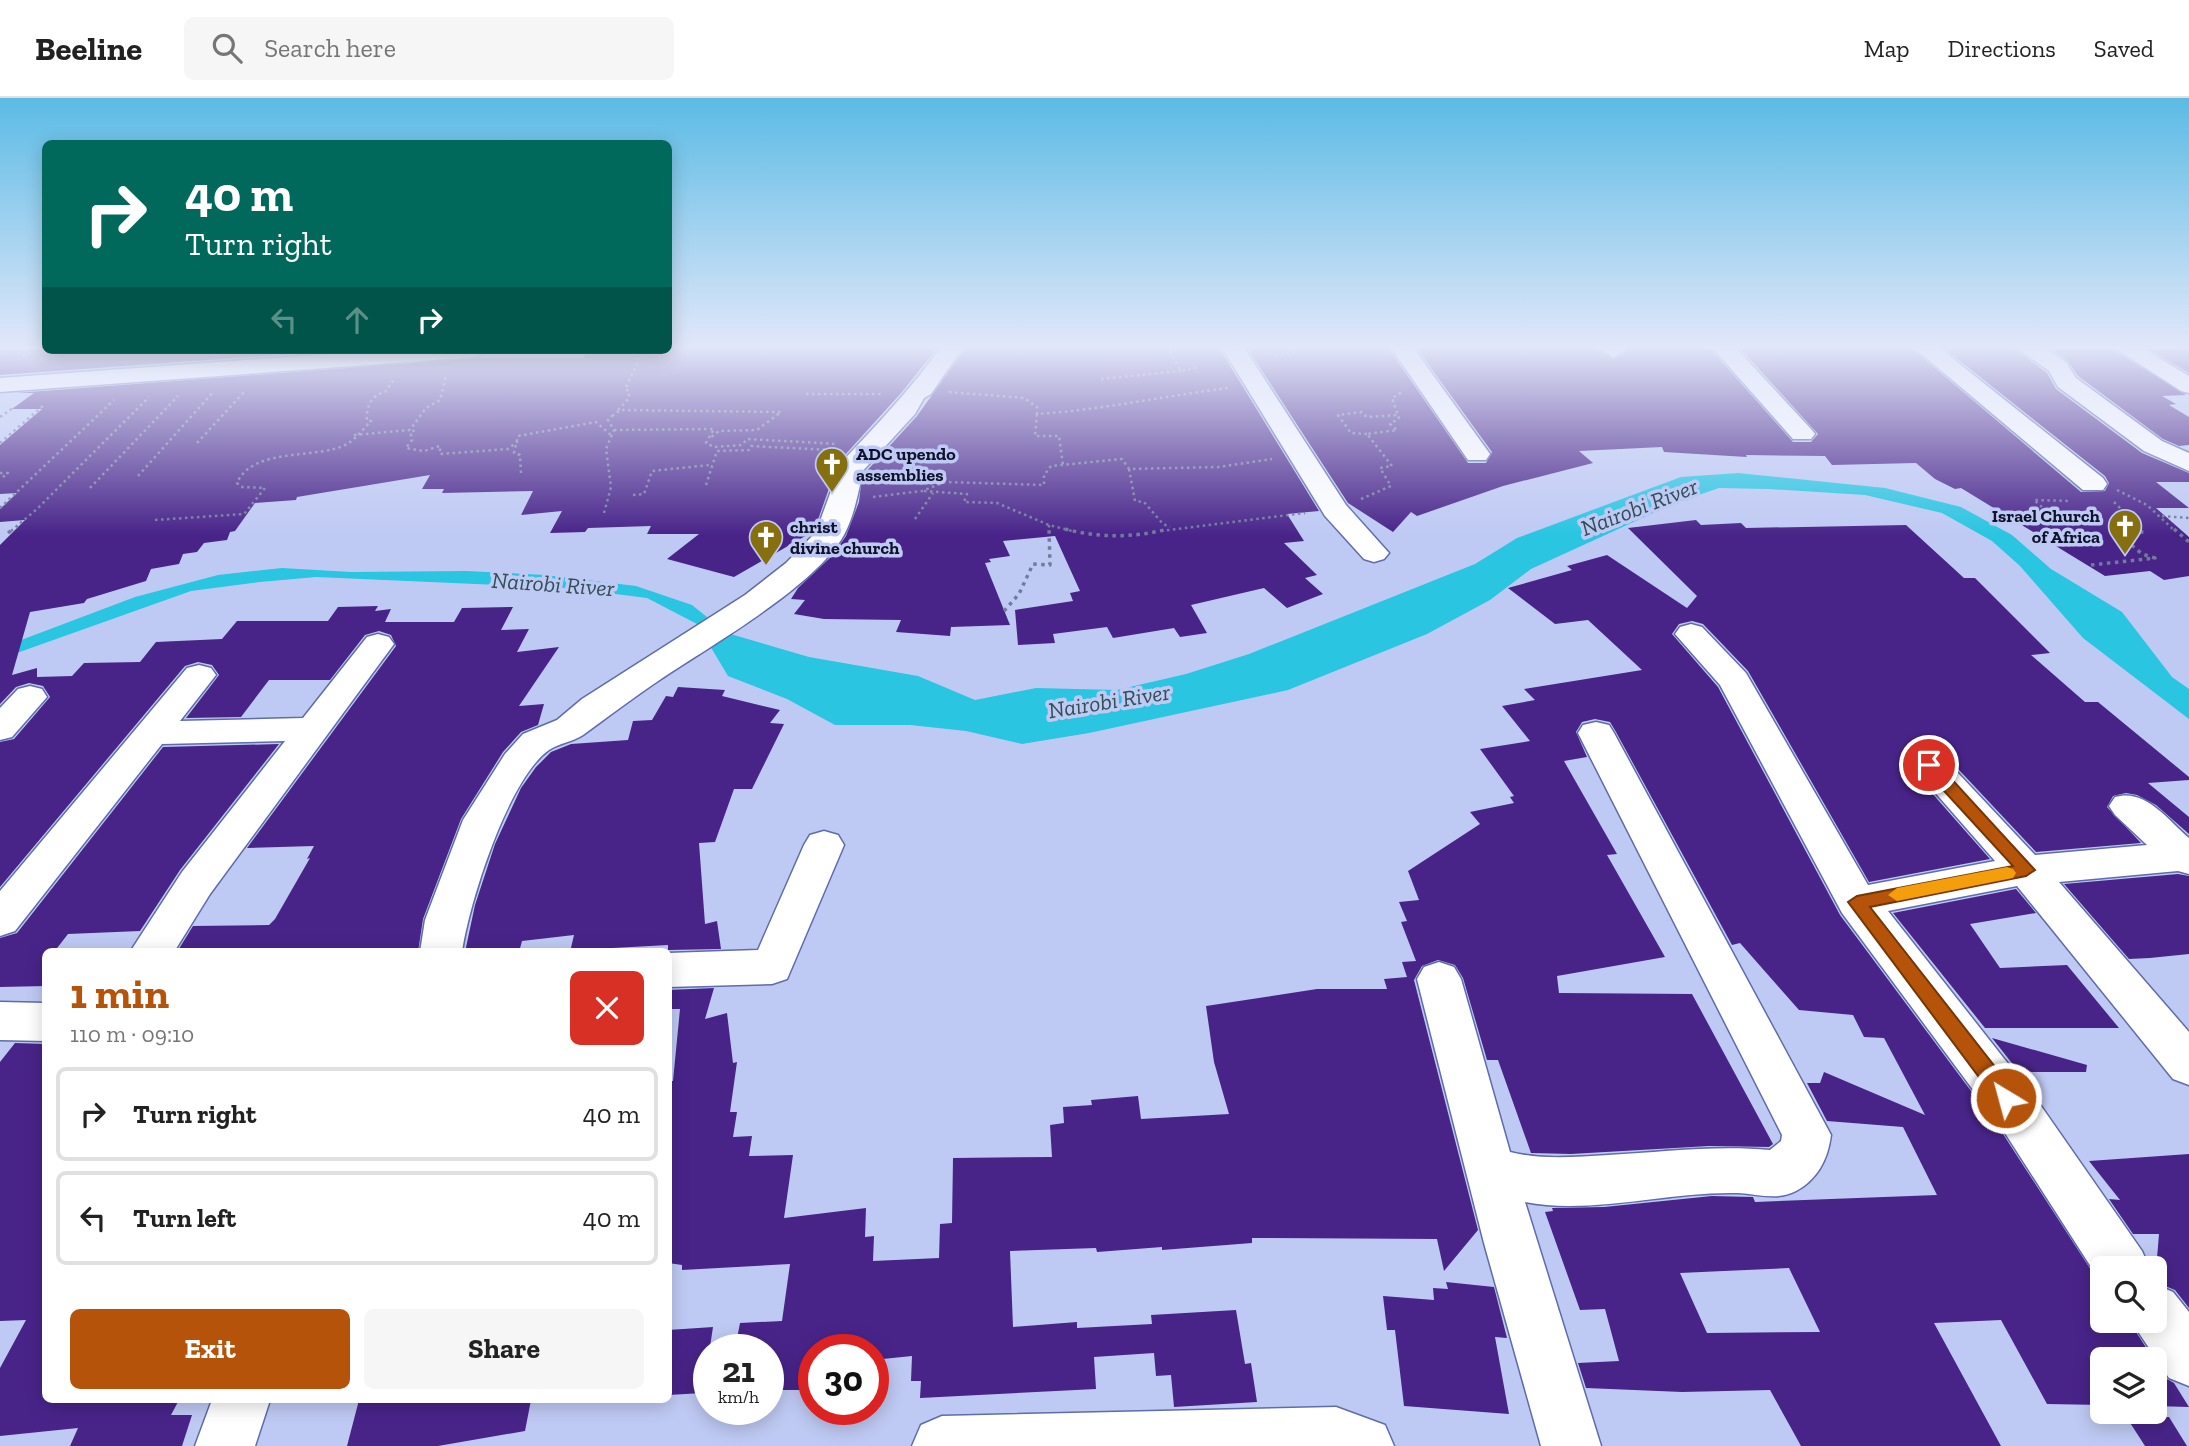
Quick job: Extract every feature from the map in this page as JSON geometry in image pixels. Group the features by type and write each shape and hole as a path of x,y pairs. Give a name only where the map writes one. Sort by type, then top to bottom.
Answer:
{"street":[{"path":"442,948 446,920 482,820 518,763 536,742 569,728 594,707 756,602 820,548 829,536 848,480 861,457 903,409"},
{"path":"1270,409 1332,505 1374,554"},
{"path":"1445,409 1477,454"},
{"path":"1779,409 1802,434"},
{"path":"2003,409 2103,487"},
{"path":"2103,409 2153,446 2189,463"},
{"path":"1691,634 1734,680 1857,902 2022,1118 2114,1256"},
{"path":"153,948 195,883 310,729 378,644"},
{"path":"0,920 199,676"},
{"path":"0,729 30,697"},
{"path":"152,733 310,729"},
{"path":"1491,1170 1528,1180 1570,1181 1737,1170 1779,1174 1804,1153 1807,1135 1596,733"},
{"path":"1929,765 2026,870 2189,1065"},
{"path":"2128,806 2187,858"},
{"path":"672,970 772,967 824,845"},
{"path":"1857,902 2026,870 2187,858"},
{"path":"1439,979 1571,1446"},
{"path":"0,1021 42,1022"},
{"path":"2167,1328 2189,1358"},
{"path":"225,1446 240,1403"},
{"path":"942,1446 1089,1445 1336,1437 1364,1446"}],"path":[{"path":"0,443 42,409"},
{"path":"0,508 105,409"},
{"path":"8,533 37,509 137,409"},
{"path":"90,488 160,409"},
{"path":"138,476 200,409"},
{"path":"197,443 229,409"},
{"path":"155,520 244,514 265,488 241,487 237,482 240,476 274,456 316,452 347,444 353,435 371,421 367,421 368,409"},
{"path":"425,409 412,427 412,440 405,448 424,451 440,446 439,454 509,449 518,441"},
{"path":"604,513 611,487 606,450 613,432 608,420 619,409"},
{"path":"1037,409 1035,436 1059,436 1063,465"},
{"path":"1037,414 1100,409"},
{"path":"1396,409 1398,415 1399,418 1390,424 1397,430 1367,434 1351,433 1338,415 1361,412 1367,417 1398,415"},
{"path":"612,416 620,411 782,412 757,430 719,431 708,440 708,444 722,445"},
{"path":"521,473 520,455 514,453 519,436 534,432 573,430 596,422 613,432 714,429 706,443 714,447 742,445 747,439 849,444 861,457"},
{"path":"353,435 410,430 414,447"},
{"path":"861,457 850,500 922,491 967,494 964,502 997,503 1049,525 1089,535 1141,536 1171,528 1326,512 1332,505 1391,486 1380,468 1392,466 1367,434"},
{"path":"706,485 710,465 717,451 749,450 751,446 844,451 861,457"},
{"path":"1129,469 1218,467 1301,455"},
{"path":"922,491 945,482 1030,487 1044,485 1044,475 1051,466 1122,459 1129,469 1135,501 1144,502 1163,524 1171,528"},
{"path":"633,495 644,495 652,471 710,465"},
{"path":"0,473 8,473 0,479"},
{"path":"2103,487 2131,494 2189,541"},
{"path":"915,519 933,492"},
{"path":"2091,565 2155,558 2142,554 2116,532 2144,532 2113,502"},
{"path":"2161,516 2189,517"},
{"path":"1004,611 1019,594 1033,564 1050,565 1049,525"}],"water":[{"name":"Nairobi River","path":"1738,473 1885,488 1961,507 2012,535 2051,569 2122,612 2172,677 2189,689 2189,719 2083,638 2020,566 1992,541 1942,513 1865,495 1768,489 1719,488 1675,503 1531,569 1490,600 1427,634 1288,690 1089,733 1022,744 966,731 910,725 835,725 787,699 728,676 697,624 647,598 568,588 316,577 260,582 191,591 0,659 0,648 135,597 218,575 282,568 351,572 467,571 545,575 636,586 692,605 727,633 809,657 918,676 975,700 1036,688 1117,690 1186,674 1249,654 1475,564 1517,538 1681,477"}],"building":[{"path":"12,409 887,409 830,473 832,480 814,531 734,577 667,559 699,534 647,534 651,526 588,528 585,532 550,533 562,511 521,515 533,491 442,493 444,489 422,489 430,475 297,497 296,500 255,503 235,531 230,532 227,540 204,543 197,552 183,554 179,564 151,569 146,581 87,599 84,603 30,612 12,675 37,668 37,677 72,676 84,663 140,662 156,642 222,639 237,621 328,621 338,607 378,606 375,611 391,609 385,622 454,622 462,608 513,607 501,630 529,629 517,652 559,647 519,706 544,704 538,725 521,732 503,752 461,819 423,919 419,948 179,948 193,926 269,925 275,919 310,858 307,859 314,846 247,848 396,646 391,635 379,631 365,635 330,680 269,680 241,717 186,718 219,675 212,665 198,662 185,666 0,887 0,742 14,739 50,697 43,686 29,683 16,687 0,704 0,545 25,520 0,522 0,509 17,493 0,494 0,445 42,409"},
{"path":"922,409 1257,409 1319,511 1287,514 1304,541 1284,543 1317,575 1305,578 1323,594 1287,608 1264,588 1191,605 1207,633 1180,637 1174,628 1113,638 1107,627 1053,634 1055,643 1018,645 1015,610 1073,601 1070,593 1080,591 1055,536 1003,541 1010,556 989,559 991,562 985,563 1010,625 951,627 950,636 896,632 901,620 824,619 794,614 805,600 791,599 798,588 832,556 846,536 859,502 862,476"},
{"path":"1287,409 1431,409 1468,463 1486,463 1492,452 1461,409 1764,409 1793,442 1811,442 1818,434 1795,409 1983,409 2081,492 2105,491 2109,483 2105,476 2020,409 2083,409 2142,453 2189,473 2189,482 2156,482 2189,508 2156,508 2189,537 2189,576 2164,580 2150,571 2105,576 1961,488 1955,489 1935,479 1916,463 1832,465 1825,456 1746,455 1747,457 1664,452 1662,447 1579,451 1593,463 1503,486 1417,516 1411,512 1393,532 1348,503"},
{"path":"2122,409 2176,409 2189,417 2189,445 2179,446 2163,439"},
{"path":"1696,520 1701,525 1741,523 1746,528 1906,525 1964,578 1975,578 2050,653 2031,655 2085,702 2098,702 2189,777 2189,780 2148,783 2189,817 2189,834 2156,805 2137,795 2126,793 2113,796 2107,807 2141,843 2036,852 1944,754 1930,750 1915,753 1909,767 1990,859 1869,882 1748,671 1703,624 1692,621 1679,624 1672,634 1718,687 1840,915 2003,1134 2090,1268 2090,1333 2137,1333 2146,1347 2090,1347 2090,1405 2047,1404 2001,1320 1934,1323 2001,1446 1801,1446 1770,1390 1682,1392 1586,1388 1578,1363 1619,1361 1605,1309 1580,1310 1545,1212 1553,1211 1552,1208 1604,1207 1712,1196 1753,1197 1755,1202 1937,1195 1903,1127 1827,1121 1807,1083 1820,1083 1824,1072 1925,1115 1884,1038 1864,1037 1853,1015 1799,1010 1740,943 1732,945 1610,722 1595,719 1582,722 1576,732 1587,757 1564,761 1617,854 1607,855 1665,957 1557,976 1559,993 1692,994 1773,1144 1769,1147 1709,1146 1571,1154 1531,1153 1498,1060 1487,1060 1463,978 1455,965 1438,960 1422,966 1414,980 1478,1230 1444,1271 1437,1239 1252,1238 1252,1243 1162,1250 1162,1247 1097,1252 1096,1248 1010,1251 1013,1327 1077,1322 1077,1328 1152,1324 1151,1315 1236,1310 1245,1364 1251,1363 1257,1402 1174,1407 1171,1375 1156,1376 1154,1353 1094,1357 1096,1389 920,1398 921,1381 911,1381 912,1356 889,1358 889,1334 798,1334 798,1390 784,1390 784,1334 738,1334 740,1323 782,1321 790,1264 682,1270 682,1265 672,1264 672,1081 680,1009 672,1009 672,990 714,988 705,1019 727,1013 733,1063 737,1062 730,1112 737,1112 733,1137 752,1136 749,1156 793,1155 784,1218 866,1208 865,1237 874,1236 873,1261 939,1258 940,1224 952,1223 953,1158 1052,1157 1050,1125 1064,1123 1063,1107 1092,1105 1091,1100 1138,1096 1141,1119 1229,1114 1214,1062 1206,1006 1317,989 1387,989 1384,979 1407,977 1402,962 1416,961 1401,922 1407,921 1399,902 1419,900 1408,871 1480,824 1470,812 1514,803 1510,797 1514,796 1480,749 1530,741 1502,706 1535,700 1524,689 1642,670 1588,620 1555,624 1508,588 1572,570 1567,566 1607,555 1687,608 1697,596 1628,528","holes":["1789,1268 1820,1332 1707,1333 1680,1273"]},
{"path":"678,687 725,690 722,696 780,710 770,723 784,724 752,789 734,789 715,842 699,843 705,924 717,921 721,949 672,950 668,945 571,948 574,935 522,941 520,948 466,948 475,905 495,844 521,788 536,767 551,752 571,744 628,740 633,721 652,720 666,696 673,697"},
{"path":"279,744 180,870 140,931 68,934 57,948 42,948 42,986 0,987 0,938 17,933 163,747"},
{"path":"2178,874 2189,876 2189,954 2150,958 2129,959 2064,884"},
{"path":"2016,889 2036,913 1970,924 2000,968 2067,965 2119,1028 1985,1028 1893,913"},
{"path":"1992,1038 2087,1065 2086,1072 2019,1072"},
{"path":"15,1043 42,1044 42,1403 177,1403 171,1415 192,1415 182,1446 70,1446 78,1428 0,1436 0,1368 26,1320 0,1321 0,1062"},
{"path":"2189,1154 2189,1308 2175,1290 2167,1287 2167,1256 2157,1256 2159,1234 2133,1234 2109,1199 2120,1200 2089,1161"},
{"path":"1446,1282 1494,1287 1507,1338 1495,1337 1509,1414 1404,1406 1395,1330 1387,1330 1383,1296 1434,1300 1433,1288 1448,1289"},
{"path":"713,1327 712,1334 693,1334 693,1394 672,1395 672,1330"},
{"path":"2167,1379 2174,1383 2189,1407 2167,1406"},
{"path":"358,1403 530,1403 525,1431 438,1446 347,1446"},
{"path":"2167,1417 2187,1446 2145,1446 2131,1424 2167,1424"}],"slow traffic":[{"path":"1897,895 2007,873"}],"place":[{"name":"ADC upendo assemblies","path":"832,494"},
{"name":"Israel Church of Africa","path":"2125,556"},
{"name":"christ divine church","path":"766,567"}],"route":[{"path":"1929,765 2026,870 1857,902 2006,1098"}]}
